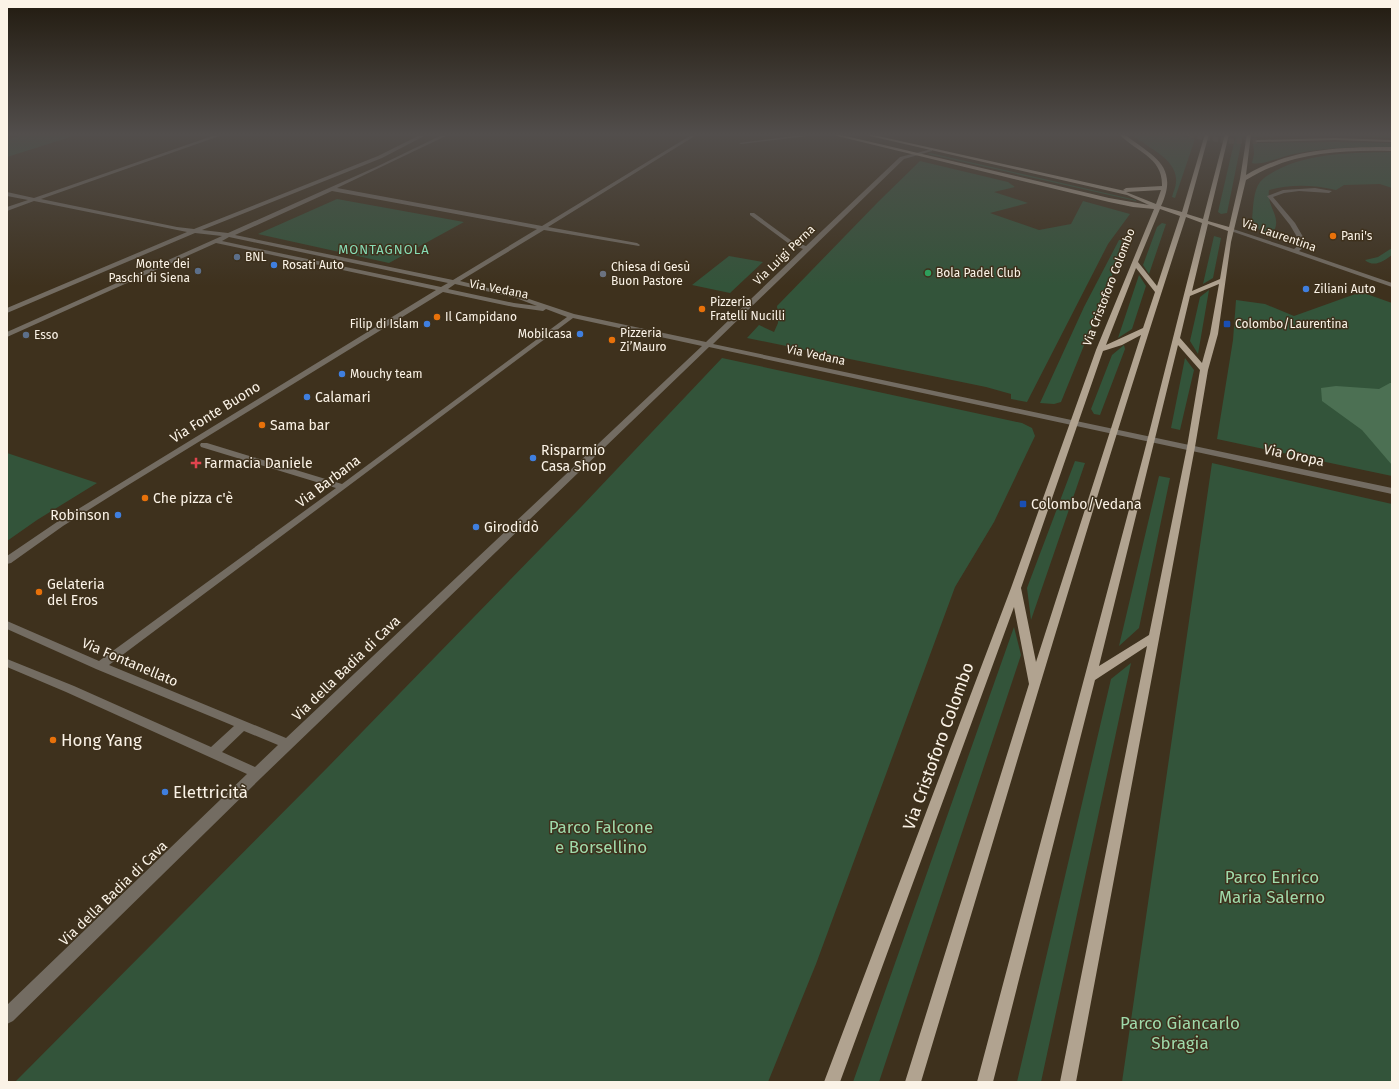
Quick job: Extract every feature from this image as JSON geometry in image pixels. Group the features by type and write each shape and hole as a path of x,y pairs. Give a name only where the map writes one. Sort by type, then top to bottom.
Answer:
{"main road":[{"name":"Via Laurentina","path":"1045,185 1139,206 1158,207"},
{"name":"Via Laurentina","path":"1089,185 1138,197 1158,207 1231,230"},
{"name":"Via Cristoforo Colombo","path":"832,1082 1016,588 1100,350 1158,207 1164,185"},
{"path":"913,1082 1035,684 1192,185"},
{"path":"985,1082 1151,439 1215,185"},
{"path":"1068,1082 1191,447 1204,370 1214,334 1228,242 1243,185"},
{"path":"1113,190 1164,188"},
{"path":"1135,262 1158,292"},
{"path":"1186,295 1223,280"},
{"path":"1100,350 1119,343 1146,329"},
{"path":"1176,338 1204,370"},
{"path":"1016,588 1035,684"},
{"path":"1089,678 1131,650 1154,637"}],"street":[{"path":"7,209 77,185"},
{"path":"7,311 192,232 309,185 637,245"},
{"path":"7,335 339,185"},
{"name":"Via Fonte Buono","path":"7,561 60,524 122,485 612,185"},
{"name":"Via Luigi Perna","path":"709,344 874,185"},
{"path":"1294,252 1302,246 1304,242 1293,224 1270,196 1306,190 1330,191"},
{"path":"7,194 192,232"},
{"path":"752,214 790,242 807,248"},
{"name":"Via Laurentina","path":"1231,230 1392,286"},
{"name":"Via Vedana","path":"192,232 228,235 453,281 509,294 572,316 1075,422"},
{"name":"Via Vedana","path":"192,232 214,241 440,290 525,307 552,309"},
{"name":"Via Barbana","path":"100,666 343,488 572,316"},
{"name":"Via della Badia di Cava","path":"7,1016 257,773 709,344"},
{"path":"1075,422 1191,447"},
{"path":"204,445 343,488"},
{"name":"Via Oropa","path":"1191,447 1392,491"},
{"name":"Via Fontanellato","path":"7,625 100,666 288,744"},
{"path":"7,663 213,752 257,773"},
{"path":"213,752 243,725"}],"green space":[{"name":"Bola Padel Club","path":"896,185 1012,185 1015,187 994,192 1028,203 990,213 1039,230 1071,224 1083,201 1130,214 1108,244 1027,402 1011,399 1011,394 986,387 747,338 759,325 774,332 778,323 777,306"},
{"path":"1064,185 1069,185 1136,201"},
{"path":"1179,185 1175,198 1172,197 1176,186"},
{"path":"1224,185 1233,185 1227,213 1221,214 1218,212"},
{"path":"1344,185 1336,190 1302,186 1269,190 1270,202 1276,218 1275,230 1271,236 1260,230 1252,220 1254,200 1258,186 1350,185"},
{"path":"1382,185 1392,185 1392,188"},
{"path":"337,199 464,222 389,263 258,234"},
{"path":"1162,223 1166,224 1149,274 1143,265 1157,227"},
{"path":"1214,236 1221,238 1213,278 1203,284"},
{"path":"1119,240 1122,240 1111,279 1061,402 1054,404 1040,403 1084,307"},
{"path":"1392,248 1392,255 1379,263 1375,264 1365,260 1378,257"},
{"path":"729,256 763,262 730,293 692,285"},
{"path":"1139,275 1146,286 1132,329 1118,338"},
{"path":"1209,290 1198,354 1190,341 1200,297"},
{"path":"1361,292 1392,303 1392,476 1217,439 1233,340 1236,300 1265,304 1294,316"},
{"path":"1124,345 1125,349 1100,415 1094,414 1091,409 1112,355"},
{"name":"Parco Falcone e Borsellino","path":"722,358 1022,423 1032,428 1035,436 994,522 955,587 816,964 768,1082 15,1082 328,767 581,507"},
{"path":"1185,358 1194,370 1180,430 1171,428"},
{"path":"1392,383 1392,465 1362,430 1322,401 1321,388 1336,386 1379,389"},
{"path":"7,453 97,483 37,520 7,541"},
{"path":"1075,461 1085,463 1031,620 1027,588"},
{"name":"Parco Enrico Maria Salerno","path":"1212,463 1392,504 1392,1082 1122,1082"},
{"path":"1159,476 1170,478 1139,628 1119,646"},
{"path":"1014,627 1021,655 879,1082 853,1082"},
{"path":"1131,663 1041,1082 1017,1082 1111,679"}],"place":[{"name":"Pani's","path":"1333,236"},
{"name":"BNL","path":"237,257"},
{"name":"Rosati Auto","path":"274,265"},
{"name":"Monte dei Paschi di Siena","path":"198,271"},
{"name":"Bola Padel Club","path":"928,273"},
{"name":"Chiesa di Gesù Buon Pastore","path":"603,274"},
{"name":"Ziliani Auto","path":"1306,289"},
{"name":"Pizzeria Fratelli Nucilli","path":"702,309"},
{"name":"Il Campidano","path":"437,317"},
{"name":"Filip di Islam","path":"427,324"},
{"name":"Colombo/Laurentina","path":"1227,324"},
{"name":"Mobilcasa","path":"580,334"},
{"name":"Esso","path":"26,335"},
{"name":"Pizzeria Zi’Mauro","path":"612,340"},
{"name":"Mouchy team","path":"342,374"},
{"name":"Calamari","path":"307,397"},
{"name":"Sama bar","path":"262,425"},
{"name":"Risparmio Casa Shop","path":"533,458"},
{"name":"Farmacia Daniele","path":"196,463"},
{"name":"Che pizza c'è","path":"145,498"},
{"name":"Colombo/Vedana","path":"1023,504"},
{"name":"Robinson","path":"118,515"},
{"name":"Girodidò","path":"476,527"},
{"name":"Gelateria del Eros","path":"39,592"},
{"name":"Hong Yang","path":"53,740"},
{"name":"Elettricità","path":"165,792"}],"district":[{"name":"MONTAGNOLA","path":"384,249"}],"park label":[{"name":"Parco Giancarlo Sbragia","path":"1180,1033"}]}
